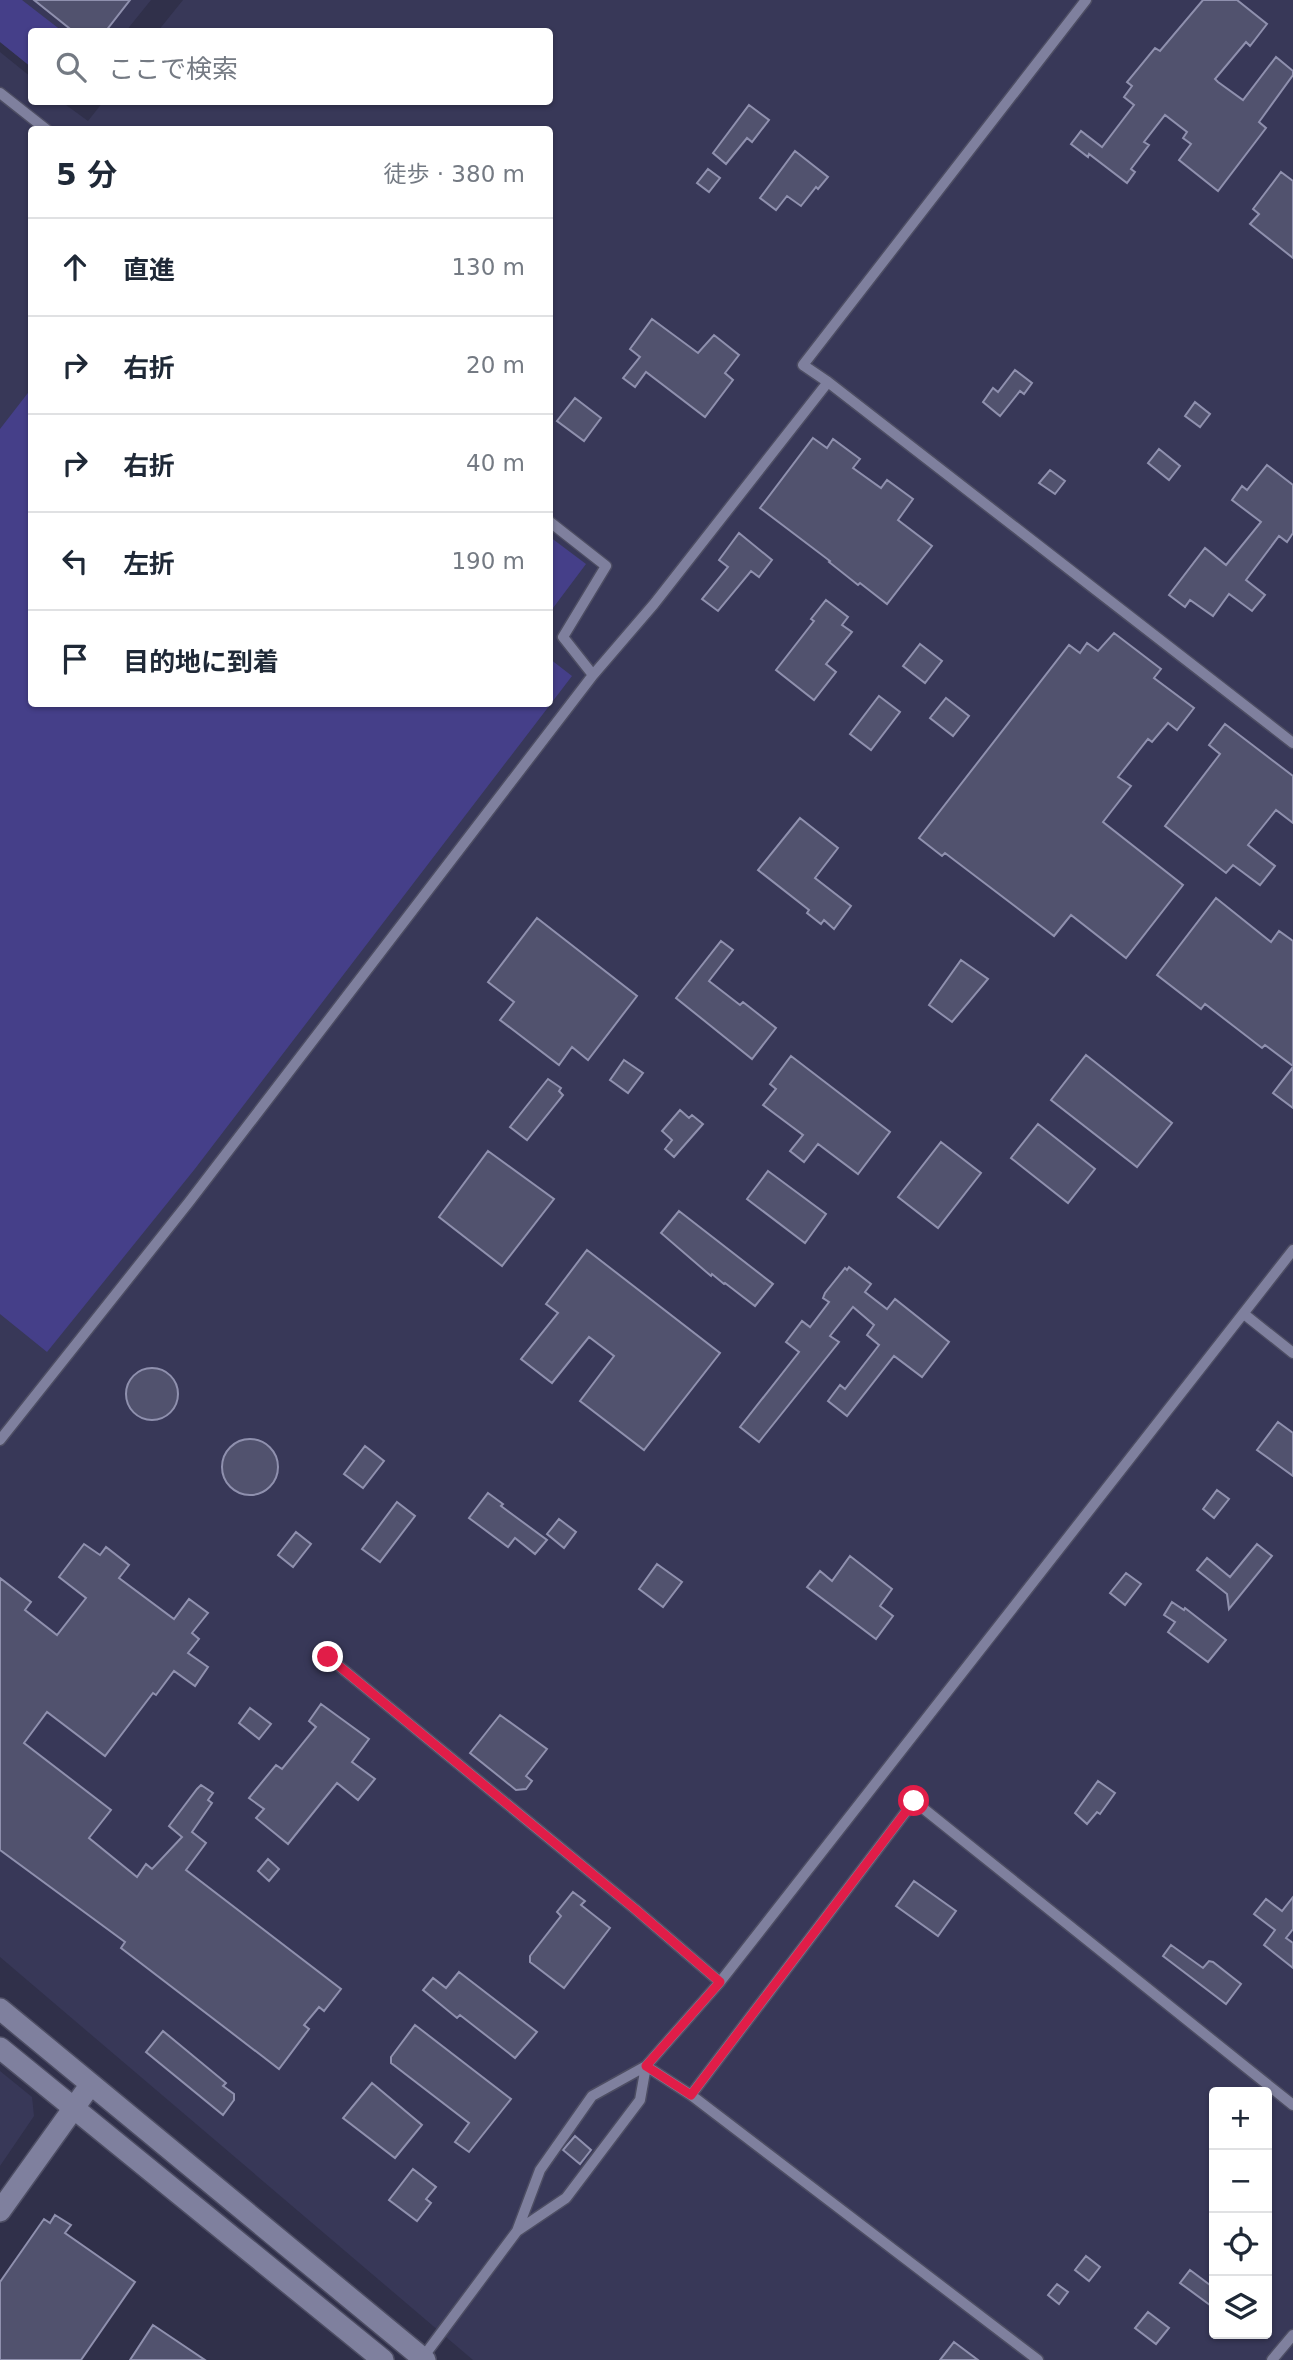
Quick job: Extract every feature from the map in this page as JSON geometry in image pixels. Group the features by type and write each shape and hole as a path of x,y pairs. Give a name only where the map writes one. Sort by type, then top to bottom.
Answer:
{"street":[{"path":"0,2009 422,2359"},
{"path":"0,2048 383,2360"},
{"path":"0,2211 91,2084"}],"lane":[{"path":"1086,0 803,365 1293,743"},
{"path":"0,93 42,126"},
{"path":"0,1440 189,1202 593,675 654,604 828,382"},
{"path":"553,524 606,566 563,637 593,675"},
{"path":"422,2359 517,2231 540,2169 592,2095 646,2066 720,1982 1293,1250"},
{"path":"1244,1314 1293,1353"},
{"path":"328,1657 625,1900 720,1982"},
{"path":"691,2095 914,1801 1293,2105"},
{"path":"646,2066 691,2095 1038,2360"},
{"path":"517,2231 566,2198 640,2100 646,2066"},
{"path":"1272,2360 1293,2335"}],"shaded area":[{"path":"0,0 151,0 128,28 28,28 28,65 0,42"},
{"path":"0,0 22,0 58,28 28,28 28,65 0,42"},
{"path":"183,0 1293,0 1293,2360 473,2360 0,1957 0,52 28,75 28,105 66,105 88,121 101,105 553,105 553,28 160,28"},
{"path":"28,393 28,707 548,707 194,1170 47,1352 0,1314 0,429"},
{"path":"553,539 586,564 553,608"},
{"path":"553,661 572,676 553,701"},
{"path":"0,2071 32,2097 34,2116 0,2166"}],"building":[{"path":"34,0 130,0 108,28 69,28"},
{"path":"1203,0 1237,0 1267,24 1250,46 1246,42 1215,79 1218,82 1243,100 1276,57 1293,71 1293,75 1259,122 1266,128 1218,191 1179,160 1191,144 1183,138 1187,132 1165,115 1144,142 1149,145 1131,169 1135,172 1127,183 1071,144 1081,131 1102,147 1134,105 1124,97 1132,86 1127,82 1155,48 1160,51"},
{"path":"749,105 769,120 752,142 747,138 726,164 713,153"},
{"path":"795,151 828,177 801,206 787,196 776,210 760,198"},
{"path":"708,169 720,178 709,192 697,183"},
{"path":"1281,172 1293,181 1293,258 1250,224 1259,214 1253,209"},
{"path":"652,319 698,353 714,335 739,355 725,373 733,380 705,417 646,372 635,387 623,378 640,357 630,349"},
{"path":"1015,370 1032,383 1024,394 1020,391 1000,416 983,402 993,388 998,392"},
{"path":"575,398 601,418 584,441 557,421"},
{"path":"1195,402 1210,414 1200,427 1185,416"},
{"path":"813,438 827,448 833,439 860,459 853,468 881,488 887,480 913,499 898,520 932,546 887,604 860,583 858,585 760,508"},
{"path":"1159,449 1180,466 1169,480 1148,463"},
{"path":"1267,465 1293,485 1293,533 1287,542 1279,536 1246,580 1265,595 1252,611 1229,594 1213,616 1190,600 1185,607 1169,595 1205,548 1226,565 1261,522 1232,500 1242,486 1247,490"},
{"path":"1050,470 1065,481 1055,494 1039,483"},
{"path":"739,533 772,560 759,577 751,571 718,611 702,599 728,567 719,560"},
{"path":"826,600 848,617 842,625 852,632 826,664 836,672 814,700 776,670 814,621 811,619"},
{"path":"1114,633 1161,669 1154,678 1194,708 1177,730 1168,723 1152,742 1148,739 1118,777 1131,786 1103,822 1183,885 1126,958 1071,915 1054,936 945,853 942,856 919,838 1069,645 1080,653 1087,643 1098,651"},
{"path":"920,644 942,661 925,683 903,666"},
{"path":"879,696 900,712 871,750 850,734"},
{"path":"946,698 969,716 953,736 930,718"},
{"path":"1225,724 1293,776 1293,823 1276,810 1248,845 1275,866 1260,885 1233,865 1226,873 1165,826 1220,754 1209,745"},
{"path":"800,818 838,848 815,878 851,906 834,929 824,920 821,924 807,913 809,910 758,870"},
{"path":"1216,898 1271,942 1279,931 1293,941 1293,1066 1265,1045 1262,1048 1205,1004 1201,1009 1157,975"},
{"path":"537,918 637,996 588,1060 572,1047 559,1065 500,1020 514,1002 488,982"},
{"path":"721,941 733,950 709,981 740,1005 743,1002 776,1028 752,1059 676,998"},
{"path":"961,960 988,979 952,1022 929,1005"},
{"path":"1086,1055 1172,1123 1137,1167 1051,1100"},
{"path":"791,1056 890,1132 858,1174 818,1144 804,1162 790,1151 803,1135 763,1105 776,1089 770,1084"},
{"path":"624,1060 643,1073 628,1093 610,1080"},
{"path":"1293,1067 1293,1108 1273,1093"},
{"path":"548,1079 561,1088 559,1091 563,1095 527,1140 510,1127"},
{"path":"680,1110 689,1118 692,1115 703,1124 674,1157 665,1149 672,1140 662,1131"},
{"path":"1038,1124 1095,1169 1068,1203 1011,1158"},
{"path":"941,1142 981,1173 938,1228 898,1197"},
{"path":"488,1151 554,1199 502,1266 439,1217"},
{"path":"768,1171 826,1214 805,1243 747,1199"},
{"path":"679,1211 773,1284 755,1306 712,1274 711,1276 661,1233"},
{"path":"587,1250 720,1353 644,1450 580,1401 614,1356 589,1337 552,1383 521,1359 558,1313 546,1304"},
{"path":"849,1267 871,1284 865,1292 887,1309 895,1299 949,1342 922,1377 894,1356 847,1416 828,1401 840,1385 845,1389 879,1345 867,1335 874,1325 853,1307 830,1336 839,1342 759,1442 740,1427 799,1352 786,1342 802,1321 810,1327 829,1302 823,1298 825,1293 845,1268 847,1270"},
{"path":"152,1368 171,1375 178,1394 171,1413 152,1420 133,1413 126,1394 133,1375"},
{"path":"1278,1422 1293,1433 1293,1476 1257,1450"},
{"path":"250,1439 265,1444 273,1452 278,1467 273,1482 265,1490 250,1495 235,1490 227,1482 222,1467 227,1452 235,1444"},
{"path":"365,1446 384,1461 363,1488 344,1474"},
{"path":"1217,1490 1229,1499 1214,1518 1203,1509"},
{"path":"488,1493 547,1540 535,1554 515,1538 508,1547 469,1518"},
{"path":"397,1502 415,1516 380,1562 362,1549"},
{"path":"559,1519 576,1532 564,1548 547,1534"},
{"path":"296,1532 311,1544 293,1567 278,1555"},
{"path":"84,1544 100,1555 106,1547 129,1565 119,1578 174,1619 189,1599 208,1613 192,1633 199,1639 188,1653 208,1667 195,1686 174,1671 156,1695 153,1693 105,1756 47,1712 24,1743 111,1810 89,1838 137,1877 146,1864 152,1869 182,1837 169,1826 197,1789 201,1785 213,1793 208,1800 212,1803 192,1832 206,1843 186,1870 341,1989 324,2011 319,2007 304,2025 309,2029 279,2069 121,1948 125,1942 0,1850 0,1578 31,1602 25,1610 57,1635 86,1598 59,1577"},
{"path":"1257,1544 1272,1556 1229,1609 1227,1594 1197,1570 1207,1558 1230,1577"},
{"path":"850,1556 892,1589 880,1606 893,1616 876,1639 807,1587 820,1571 832,1581"},
{"path":"657,1564 682,1582 663,1607 639,1589"},
{"path":"1126,1573 1141,1584 1125,1605 1110,1593"},
{"path":"1172,1602 1184,1610 1185,1608 1226,1640 1208,1662 1168,1632 1175,1622 1164,1615"},
{"path":"321,1704 369,1739 352,1762 375,1779 358,1800 337,1783 288,1844 256,1818 264,1809 249,1798 276,1765 282,1769 316,1727 309,1721"},
{"path":"250,1708 271,1724 259,1739 239,1723"},
{"path":"500,1715 547,1749 526,1776 532,1781 526,1789 516,1790 470,1753"},
{"path":"1098,1781 1115,1793 1100,1814 1097,1812 1087,1824 1075,1813"},
{"path":"268,1859 279,1869 269,1881 258,1871"},
{"path":"914,1881 956,1911 938,1936 896,1906"},
{"path":"573,1892 585,1901 581,1905 610,1928 564,1988 530,1962 530,1956 561,1916 557,1912"},
{"path":"1293,1897 1293,1929 1286,1938 1293,1943 1293,1968 1264,1945 1275,1930 1254,1914 1266,1899 1282,1911"},
{"path":"1171,1945 1203,1968 1209,1961 1213,1962 1241,1984 1226,2004 1163,1956"},
{"path":"459,1972 537,2032 515,2058 460,2015 457,2018 423,1990 433,1978 446,1988"},
{"path":"415,2025 511,2099 469,2152 455,2142 469,2123 391,2063 391,2057"},
{"path":"163,2031 226,2083 223,2086 234,2094 234,2100 223,2115 146,2052"},
{"path":"372,2083 422,2125 395,2158 343,2118"},
{"path":"575,2136 591,2150 580,2164 563,2150"},
{"path":"413,2169 436,2187 426,2199 431,2203 417,2221 389,2200"},
{"path":"55,2215 71,2225 65,2233 135,2282 81,2360 0,2360 0,2282 44,2219 50,2223"},
{"path":"1086,2256 1100,2267 1089,2281 1075,2270"},
{"path":"1190,2270 1209,2284 1209,2304 1180,2283"},
{"path":"1057,2284 1068,2292 1059,2304 1048,2295"},
{"path":"1148,2312 1169,2328 1156,2344 1135,2328"},
{"path":"153,2325 205,2360 130,2360"},
{"path":"954,2342 978,2360 940,2360"}],"route":[{"path":"328,1657 720,1982 646,2066 691,2095 914,1801"}]}
